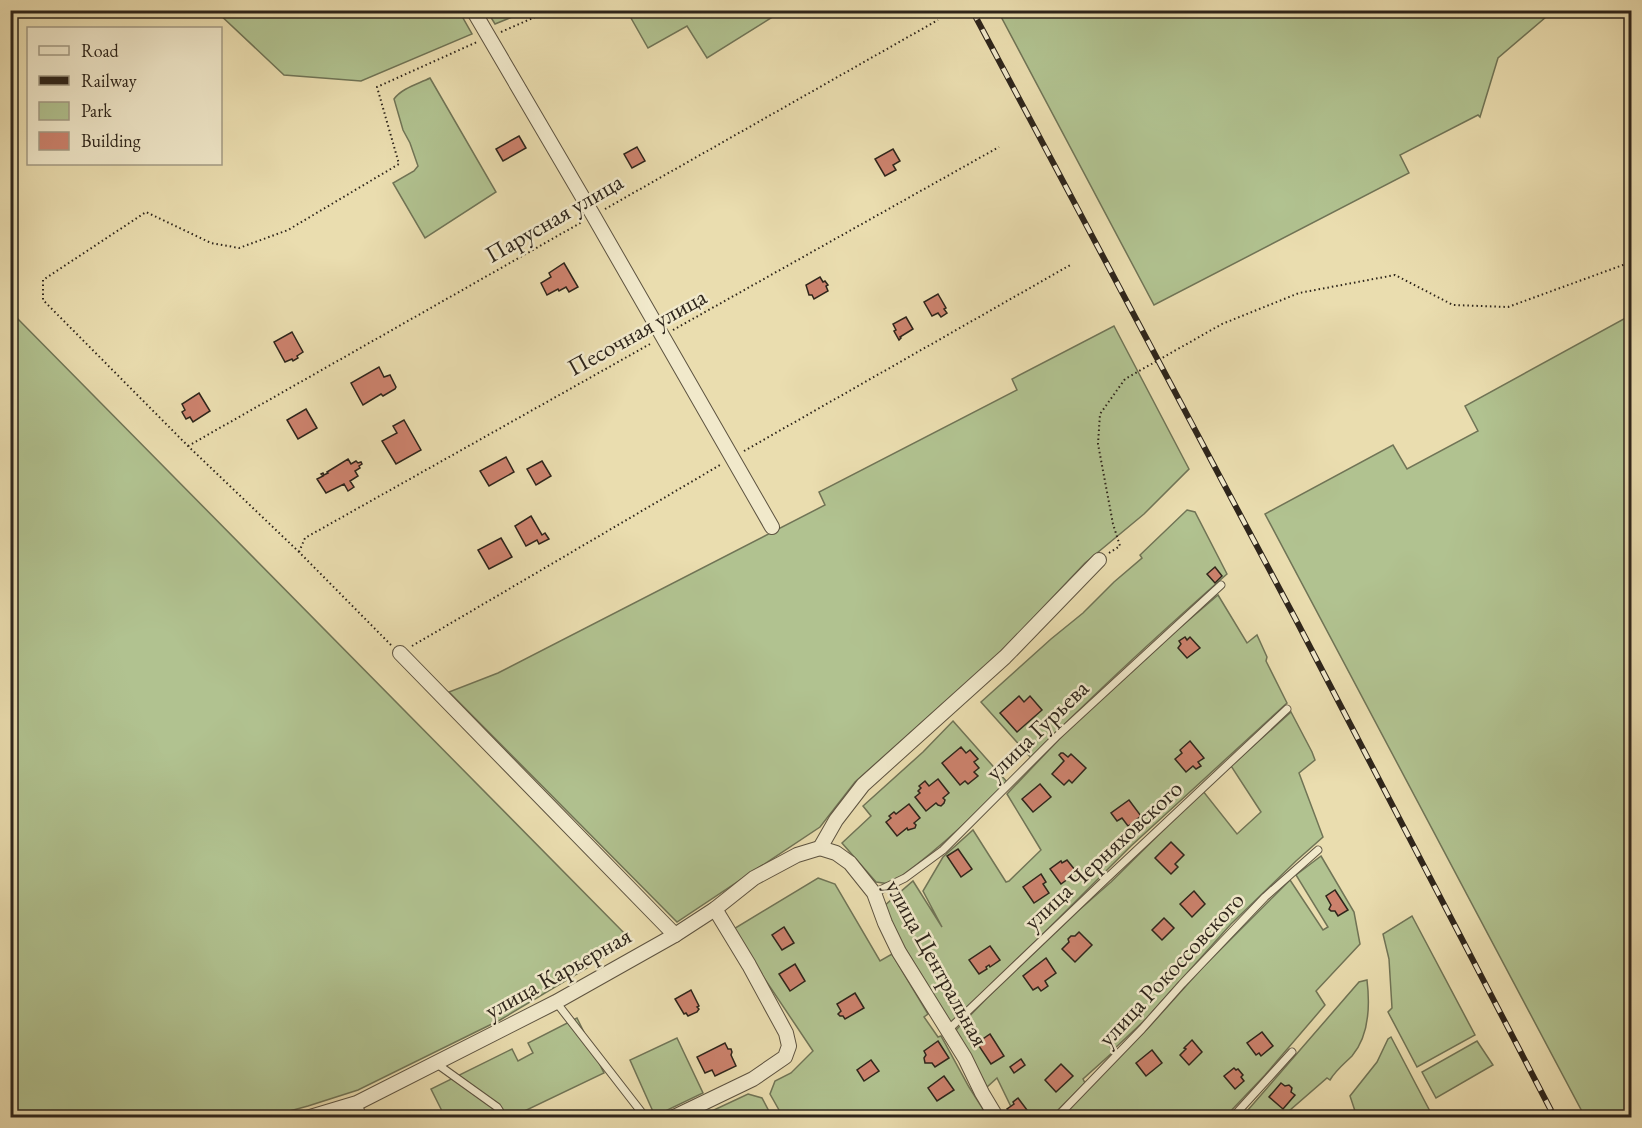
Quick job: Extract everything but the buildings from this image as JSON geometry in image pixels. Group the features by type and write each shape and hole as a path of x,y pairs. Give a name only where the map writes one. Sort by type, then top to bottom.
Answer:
{"street":[{"path":"472,10 772,527"},
{"path":"820,849 836,820 863,785 1005,657 1099,560"},
{"path":"400,653 675,935"},
{"name":"улица Центральная","path":"820,849 836,853 850,863 874,893 899,952 965,1058 997,1118"},
{"name":"улица Карьерная","path":"307,1118 357,1103 556,1002 675,935 715,909 754,878 797,855 820,849"},
{"path":"672,1118 753,1079 784,1057 789,1046 786,1033 776,1014 715,909"}],"lane":[{"name":"улица Гурьева","path":"874,893 905,878 943,850 1064,730 1221,585"},
{"name":"улица Черняховского","path":"948,1030 1287,710"},
{"name":"улица Рокоссовского","path":"1056,1118 1265,897 1318,850"},
{"path":"556,1002 646,1118"},
{"path":"1232,1118 1292,1052"},
{"path":"437,1064 497,1107 504,1118"},
{"path":"357,1103 364,1118"}],"path":[{"path":"400,653 188,446 43,300 43,280 146,212 211,243 239,248 288,230 399,164 377,87 551,10"},
{"name":"Парусная улица","path":"188,446 938,20"},
{"name":"Песочная улица","path":"299,552 305,538 999,147"},
{"path":"1099,560 1120,546 1113,524 1098,444 1100,414 1125,379 1174,351 1222,324 1299,293 1395,275 1453,305 1508,307 1632,260"}],"green space":[{"path":"216,11 459,11 472,34 361,81 284,75"},
{"path":"487,11 527,11 495,24"},
{"path":"627,11 782,11 707,58 687,26 648,48"},
{"path":"998,11 1553,11 1498,58 1480,117 1478,115 1400,155 1409,173 1154,305"},
{"path":"430,78 496,192 425,238 393,183 414,171 418,166 403,130 394,99 406,89"},
{"path":"1631,315 1631,1117 1585,1117 1265,514 1393,445 1407,469 1478,431 1465,406"},
{"path":"15,316 632,941 500,1020 358,1090 308,1106 264,1118 11,1117 10,319"},
{"path":"1114,326 1189,469 1144,514 1085,563 1002,651 855,782 820,827 677,922 449,692 498,673 825,505 819,492 1017,390 1012,379"},
{"path":"1187,510 1195,512 1227,574 1078,711 1031,758 981,702 1083,613 1142,558 1140,555"},
{"path":"1218,595 1247,643 1257,635 1267,657 1266,661 1287,703 1131,846 951,1023 903,945 883,907 913,881 942,927 923,891 943,857 973,830 1006,882 1009,881 1041,850 1007,794 1067,731 1162,643"},
{"path":"1291,712 1315,760 1299,773 1323,837 1231,924 1145,1020 1113,1050 1109,1045 1113,1052 1083,1079 1085,1083 1051,1117 1016,1117 997,1078 987,1087 956,1030 1203,791 1237,834 1261,812 1231,766"},
{"path":"953,721 1007,782 921,861 890,884 876,882 842,843 871,816 863,806 923,752"},
{"path":"1321,856 1354,912 1360,944 1316,991 1325,1005 1265,1075 1225,1117 1060,1118 1150,1026 1203,967 1290,880 1323,930 1328,927 1296,875"},
{"path":"818,878 835,884 880,961 892,954 928,1014 924,1017 938,1037 941,1036 988,1117 783,1117 770,1094 775,1081 791,1073 813,1051 732,930"},
{"path":"1412,916 1475,1035 1417,1067 1388,1012 1392,1008 1389,959 1383,934"},
{"path":"1367,980 1367,1020 1362,1039 1352,1056 1330,1080 1327,1078 1282,1117 1241,1118 1359,982"},
{"path":"577,1018 604,1073 512,1117 445,1117 431,1089 512,1049 518,1061 533,1053 528,1043"},
{"path":"1391,1037 1433,1117 1357,1117 1350,1096 1377,1062"},
{"path":"677,1038 703,1093 655,1116 630,1060"},
{"path":"1477,1041 1493,1065 1436,1098 1422,1072"},
{"path":"748,1094 762,1098 772,1117 699,1117"}],"railway":[{"path":"972,10 1295,618 1555,1118"}]}
